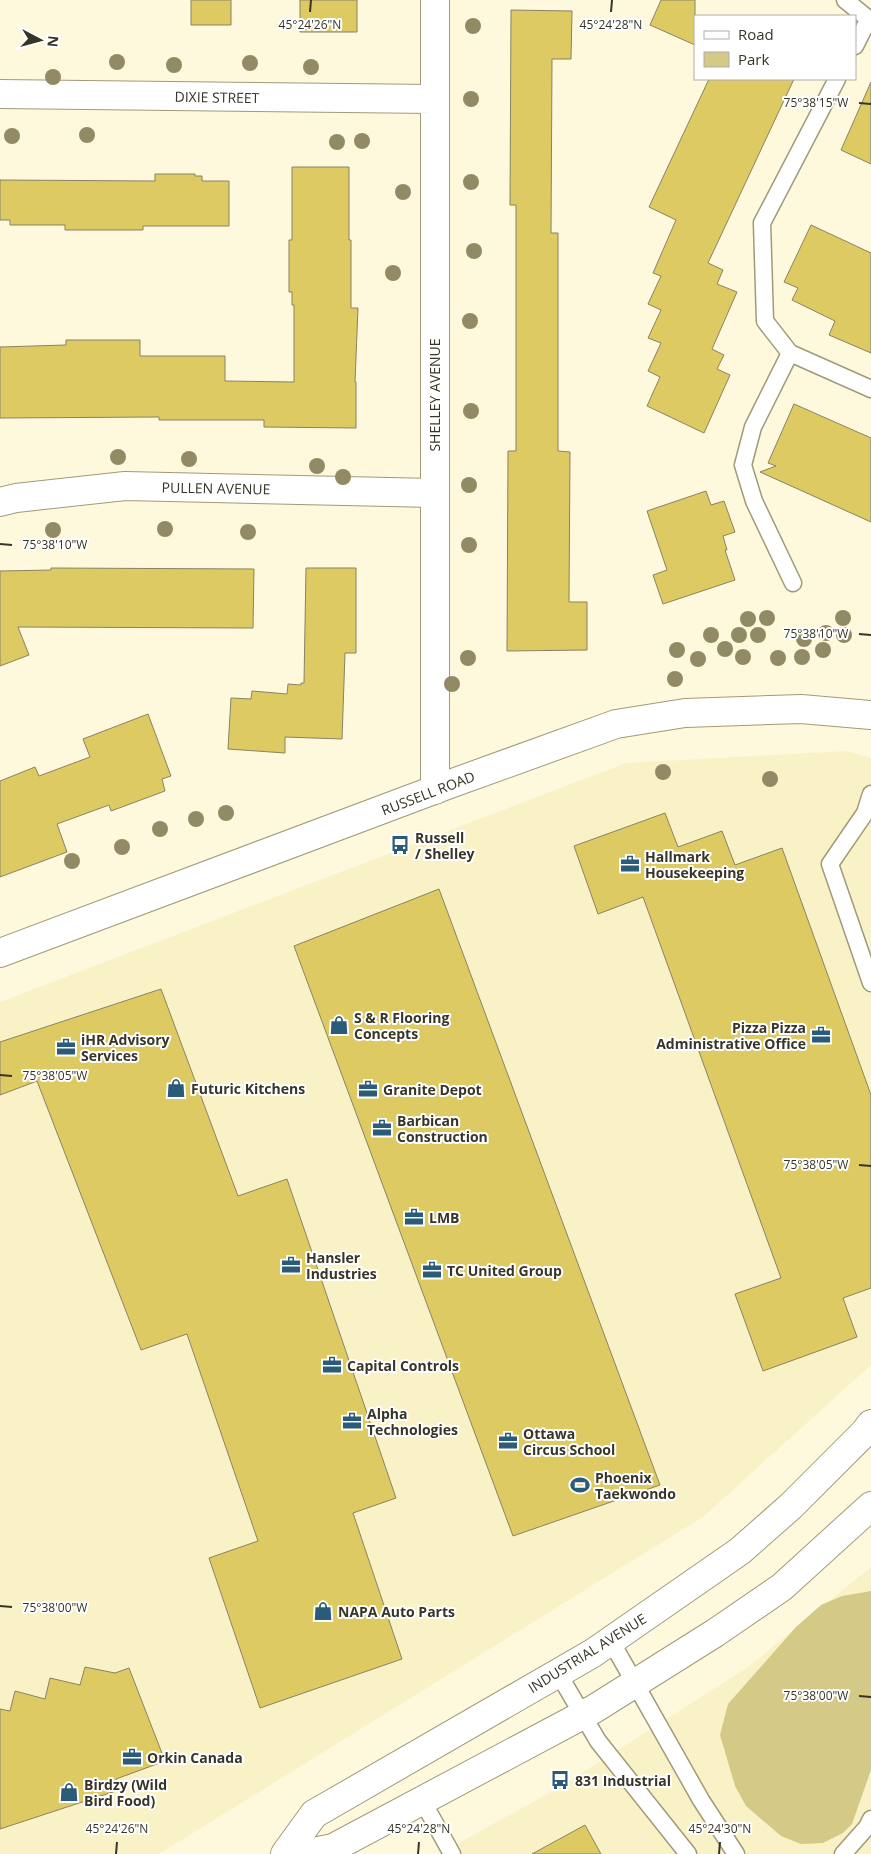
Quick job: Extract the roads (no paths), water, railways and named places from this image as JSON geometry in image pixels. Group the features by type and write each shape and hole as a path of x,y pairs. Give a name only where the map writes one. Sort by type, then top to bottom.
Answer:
{"street":[{"name":"SHELLEY AVENUE","path":"435,0 433,99 435,790"},
{"name":"DIXIE STREET","path":"0,94 433,99"},
{"name":"PULLEN AVENUE","path":"0,502 16,498 124,486 434,494"},
{"name":"RUSSELL ROAD","path":"0,953 616,724 685,713 801,709 871,716"},
{"name":"INDUSTRIAL AVENUE","path":"285,1854 314,1814 611,1641 740,1551 791,1506 871,1424"},
{"path":"304,1854 333,1848 582,1715 635,1683 715,1633 782,1587 871,1506"}],"lane":[{"path":"845,0 870,20 856,44"},
{"path":"836,80 762,223 765,321 790,353 871,390"},
{"path":"790,353 753,427 743,465 754,501 793,583"},
{"path":"871,794 868,813 830,864 871,983"},
{"path":"611,1641 701,1800 736,1854"},
{"path":"558,1673 598,1741 688,1854"},
{"path":"422,1800 452,1854"},
{"path":"843,1854 867,1827 871,1819"}],"place":[{"name":"Russell / Shelley","path":"400,845"},
{"name":"Hallmark Housekeeping","path":"630,864"},
{"name":"S & R Flooring Concepts","path":"339,1025"},
{"name":"Pizza Pizza Administrative Office","path":"821,1035"},
{"name":"iHR Advisory Services","path":"66,1047"},
{"name":"Futuric Kitchens","path":"176,1088"},
{"name":"Granite Depot","path":"368,1089"},
{"name":"Barbican Construction","path":"382,1128"},
{"name":"LMB","path":"414,1217"},
{"name":"Hansler Industries","path":"291,1265"},
{"name":"TC United Group","path":"432,1270"},
{"name":"Capital Controls","path":"332,1365"},
{"name":"Alpha Technologies","path":"352,1421"},
{"name":"Ottawa Circus School","path":"508,1441"},
{"name":"Phoenix Taekwondo","path":"580,1485"},
{"name":"NAPA Auto Parts","path":"323,1611"},
{"name":"Orkin Canada","path":"132,1757"},
{"name":"831 Industrial","path":"560,1780"},
{"name":"Birdzy (Wild Bird Food)","path":"69,1792"}]}
